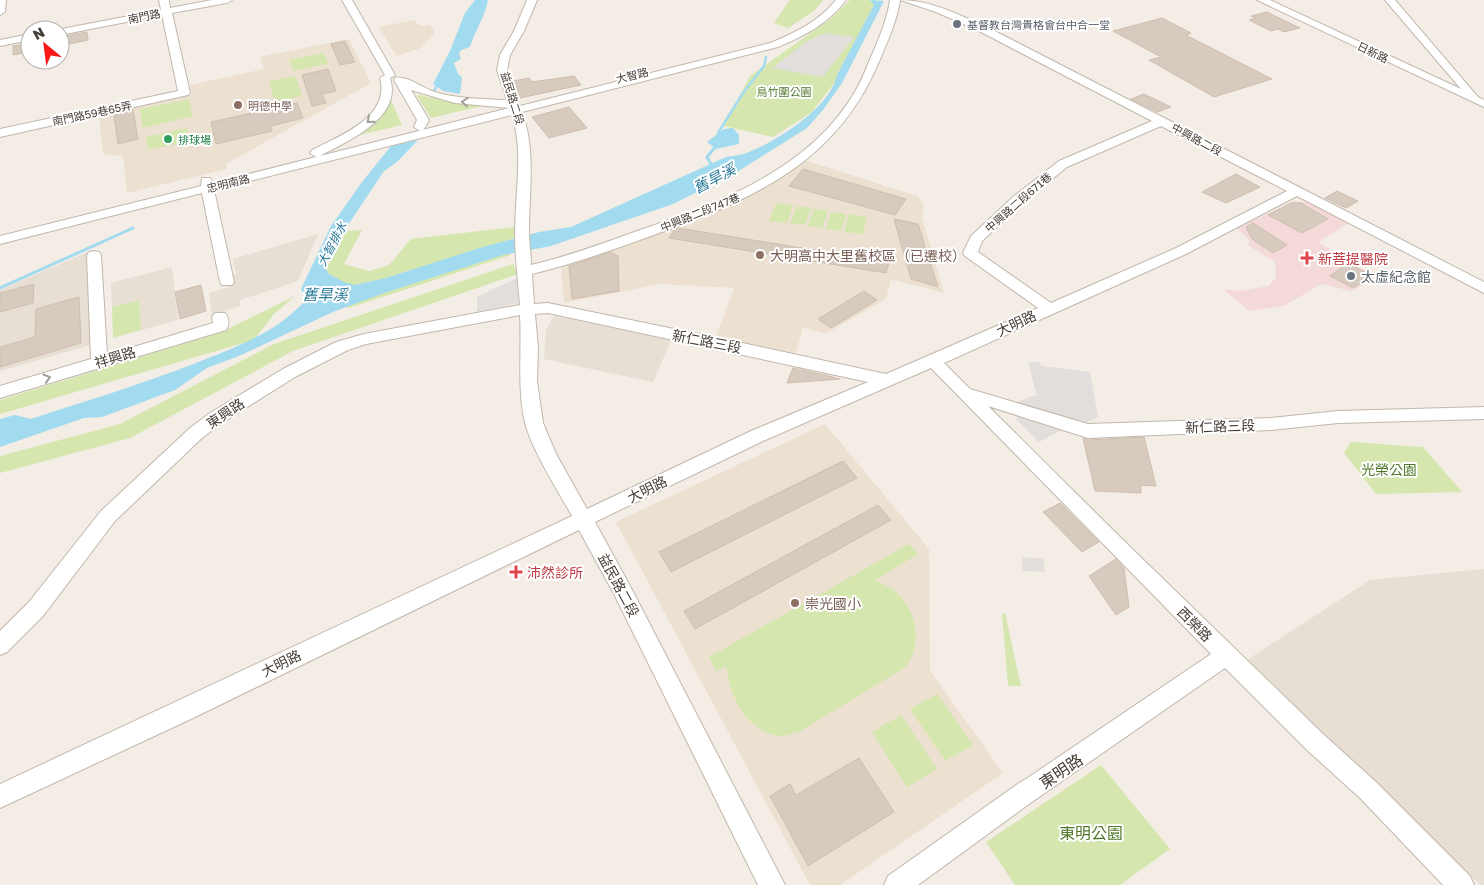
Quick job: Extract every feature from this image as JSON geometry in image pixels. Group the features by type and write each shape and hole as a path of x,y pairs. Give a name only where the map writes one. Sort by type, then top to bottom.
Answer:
{"street":[{"path":"0,12 1,0"},
{"path":"164,0 166,12"},
{"name":"南門路","path":"70,30 227,0"},
{"path":"347,0 392,77 415,124 423,120 392,77"},
{"name":"益民路二段","path":"532,0 519,31 505,55 502,70 523,131 525,164 522,232 528,309 529,380 534,423 622,590 772,885"},
{"name":"大智路","path":"456,125 515,107 768,41 803,26 825,9 832,0"},
{"name":"大智路","path":"415,124 515,107 774,45 800,34 822,21 841,0"},
{"name":"中興路二段747巷","path":"526,271 613,246 710,210 766,183 804,158 849,111 864,84 885,38 894,14 895,0"},
{"name":"中興路二段","path":"905,0 939,10 982,29 1484,288"},
{"name":"日新路","path":"1262,0 1482,105"},
{"path":"1390,0 1482,105"},
{"name":"南門路59巷65弄","path":"0,133 184,93 166,12"},
{"path":"0,43 20,39"},
{"path":"392,77 424,93 454,101 515,107"},
{"path":"316,153 364,125 381,108 392,77"},
{"name":"中興路二段671巷","path":"1048,308 970,253 976,239 1018,200 1063,164 1162,121"},
{"name":"忠明南路","path":"0,240 207,185 415,124"},
{"name":"忠明南路","path":"0,231 207,185 415,124 456,125"},
{"path":"207,185 227,282"},
{"name":"大明路","path":"0,796 183,711 757,436 933,361 1181,250 1298,191"},
{"path":"94,255 99,362"},
{"name":"新仁路三段","path":"528,309 548,308 885,380"},
{"name":"東興路","path":"0,645 36,609 108,516 196,433 254,394 310,362 342,346 364,339 528,309"},
{"name":"祥興路","path":"0,392 221,326 220,316"},
{"name":"西榮路","path":"933,361 1315,742 1368,790 1461,885"},
{"name":"新仁路三段","path":"962,392 1088,431 1271,424 1338,417 1484,413"},
{"name":"東明路","path":"897,885 1027,791 1028,793 1096,747 1227,655"}],"shaded area":[{"path":"414,20 420,26 430,25 435,33 421,48 396,56 379,27"},
{"path":"825,33 854,37 823,77 772,68 806,42"},
{"name":"明德中學","path":"349,39 371,83 226,164 227,169 127,193 123,156 103,154 99,115 192,95 190,85 264,69 260,57"},
{"name":"大明高中大里舊校區（已遷校）","path":"804,160 917,196 924,206 922,217 944,293 891,279 886,299 825,334 803,327 796,353 716,337 734,288 660,284 564,303 561,264 658,233"},
{"name":"新菩提醫院","path":"1295,201 1309,203 1344,221 1347,224 1318,242 1376,277 1352,291 1321,284 1284,306 1249,311 1223,289 1240,291 1269,286 1276,277 1275,262 1248,245 1250,241 1237,228"},
{"path":"318,234 298,281 240,300 240,306 212,315 209,293 230,287 228,276 236,274 233,259"},
{"path":"88,252 94,344 0,371 0,290"},
{"path":"172,267 178,320 141,330 139,300 112,307 111,283"},
{"path":"517,278 519,303 477,312 477,297"},
{"path":"554,316 672,339 653,382 544,359 546,330"},
{"path":"1028,362 1039,362 1042,366 1090,372 1098,417 1085,423 1012,404 1032,396 1037,396"},
{"path":"1021,415 1056,424 1062,430 1039,442 1016,419"},
{"name":"崇光國小","path":"825,424 929,549 930,671 1003,773 840,885 810,885 616,522"},
{"path":"1022,557 1043,559 1045,572 1023,571"},
{"path":"1484,569 1484,885 1481,885 1244,662 1370,580"}],"green space":[{"path":"790,0 823,0 815,10 788,28 774,23"},
{"name":"鳥竹圍公園","path":"850,0 875,0 874,9 835,82 812,112 773,137 724,126 750,76 829,20"},
{"path":"324,53 328,64 293,71 289,60"},
{"path":"296,76 302,96 275,102 269,81"},
{"path":"420,95 459,104 482,106 431,118 417,96"},
{"path":"189,99 193,116 143,128 140,109"},
{"path":"391,100 402,125 351,137 377,117"},
{"name":"排球場","path":"187,128 189,141 148,150 146,137"},
{"path":"776,203 793,205 787,223 769,221"},
{"path":"797,206 811,208 805,225 790,223"},
{"path":"814,209 828,211 822,228 808,226"},
{"path":"831,212 846,214 841,231 826,229"},
{"path":"849,214 867,217 863,234 844,232"},
{"path":"515,227 511,255 349,308 321,297 325,272 346,231 362,230 344,264 369,271 389,265 411,239"},
{"path":"513,264 518,274 293,351 130,438 0,473 0,456 120,424 274,344"},
{"path":"295,296 274,314 254,340 0,414 0,400 219,333"},
{"path":"139,300 141,330 113,338 112,307"},
{"name":"光榮公園","path":"1351,442 1423,447 1462,492 1376,494 1344,453"},
{"path":"909,544 918,554 875,580 898,594 905,602 914,621 916,641 910,660 904,668 799,732 779,736 757,727 741,710 731,689 726,666 716,671 709,657"},
{"path":"1005,613 1021,686 1008,686 1002,614"},
{"path":"937,694 973,745 945,761 910,709"},
{"path":"901,715 937,769 907,787 872,732"},
{"name":"東明公園","path":"1101,765 1170,849 1120,885 1015,885 986,842"}],"water":[{"path":"475,0 488,0 470,47 461,50 459,54 461,59 454,63 458,74 462,77 460,94 443,91 433,84 450,51 465,13"},
{"name":"舊旱溪","path":"870,0 884,1 842,83 823,110 807,128 737,172 673,204 551,246 503,255 384,293 333,312 239,356 207,368 175,390 102,417 84,418 0,447 0,419 15,415 31,419 135,385 240,345 280,323 304,302 304,295 301,289 331,226 362,182 391,146 418,140 397,162 384,171 350,222 341,231 324,266 329,274 344,282 354,285 386,278 476,249 539,232 571,227 726,157 746,153 761,147 788,131 814,111 825,99 833,87 837,75 874,5"},
{"path":"733,128 739,135 739,144 716,149 707,142 724,129"}],"building":[{"path":"1267,12 1300,28 1284,32 1278,29 1271,31 1249,20 1256,18 1251,16"},
{"path":"1162,18 1191,33 1186,35 1272,79 1214,97 1149,60 1161,57 1113,31"},
{"path":"87,32 88,40 70,44 70,35"},
{"path":"345,41 355,62 340,65 331,44"},
{"path":"20,45 20,54 13,55 13,46"},
{"path":"328,69 336,91 322,94 326,103 312,106 302,75"},
{"path":"574,76 581,85 520,98 513,81 529,78 532,82"},
{"path":"1144,94 1171,107 1158,112 1131,99"},
{"path":"297,103 303,118 271,126 272,131 216,144 211,122"},
{"path":"569,107 587,128 549,138 532,117"},
{"path":"133,110 138,139 118,144 114,115"},
{"path":"803,169 906,199 895,215 789,186"},
{"path":"1236,174 1260,187 1226,203 1202,192"},
{"path":"1337,191 1358,201 1346,208 1325,198"},
{"path":"1291,203 1301,203 1328,219 1302,233 1268,215"},
{"path":"894,219 918,224 938,287 911,279"},
{"path":"1253,223 1287,245 1273,253 1252,239 1246,227"},
{"path":"678,228 889,262 886,273 669,238 674,230"},
{"path":"611,252 618,256 619,291 572,299 569,266"},
{"name":"太虛紀念館","path":"1348,263 1372,276 1353,288 1330,276"},
{"path":"34,284 33,303 0,312 0,293"},
{"path":"201,285 206,311 180,319 175,292"},
{"path":"864,291 877,300 831,328 818,319"},
{"path":"79,297 81,343 0,367 0,347 35,337 36,309"},
{"path":"793,368 829,376 840,379 787,383"},
{"path":"1144,437 1156,486 1141,485 1141,493 1095,491 1083,438 1088,440"},
{"path":"843,461 857,478 671,572 659,552"},
{"path":"1060,503 1099,542 1082,552 1043,512"},
{"path":"878,505 891,520 695,629 684,611"},
{"path":"1116,559 1124,568 1129,607 1116,615 1089,576"},
{"path":"859,758 894,812 808,866 770,796 790,784 796,795"}],"waterway":[{"path":"719,137 718,133 743,93 764,66 766,57"},
{"name":"大智排水","path":"434,91 439,82"},
{"path":"713,168 707,157 716,146"},
{"path":"0,288 133,228"}],"place":[{"name":"基督教台灣貴格會台中合一堂","path":"957,24"},
{"name":"明德中學","path":"238,105"},
{"name":"排球場","path":"168,139"},
{"name":"大明高中大里舊校區（已遷校）","path":"760,255"},
{"name":"新菩提醫院","path":"1307,258"},
{"name":"太虛紀念館","path":"1351,276"},
{"name":"沛然診所","path":"516,572"},
{"name":"崇光國小","path":"795,603"}]}
